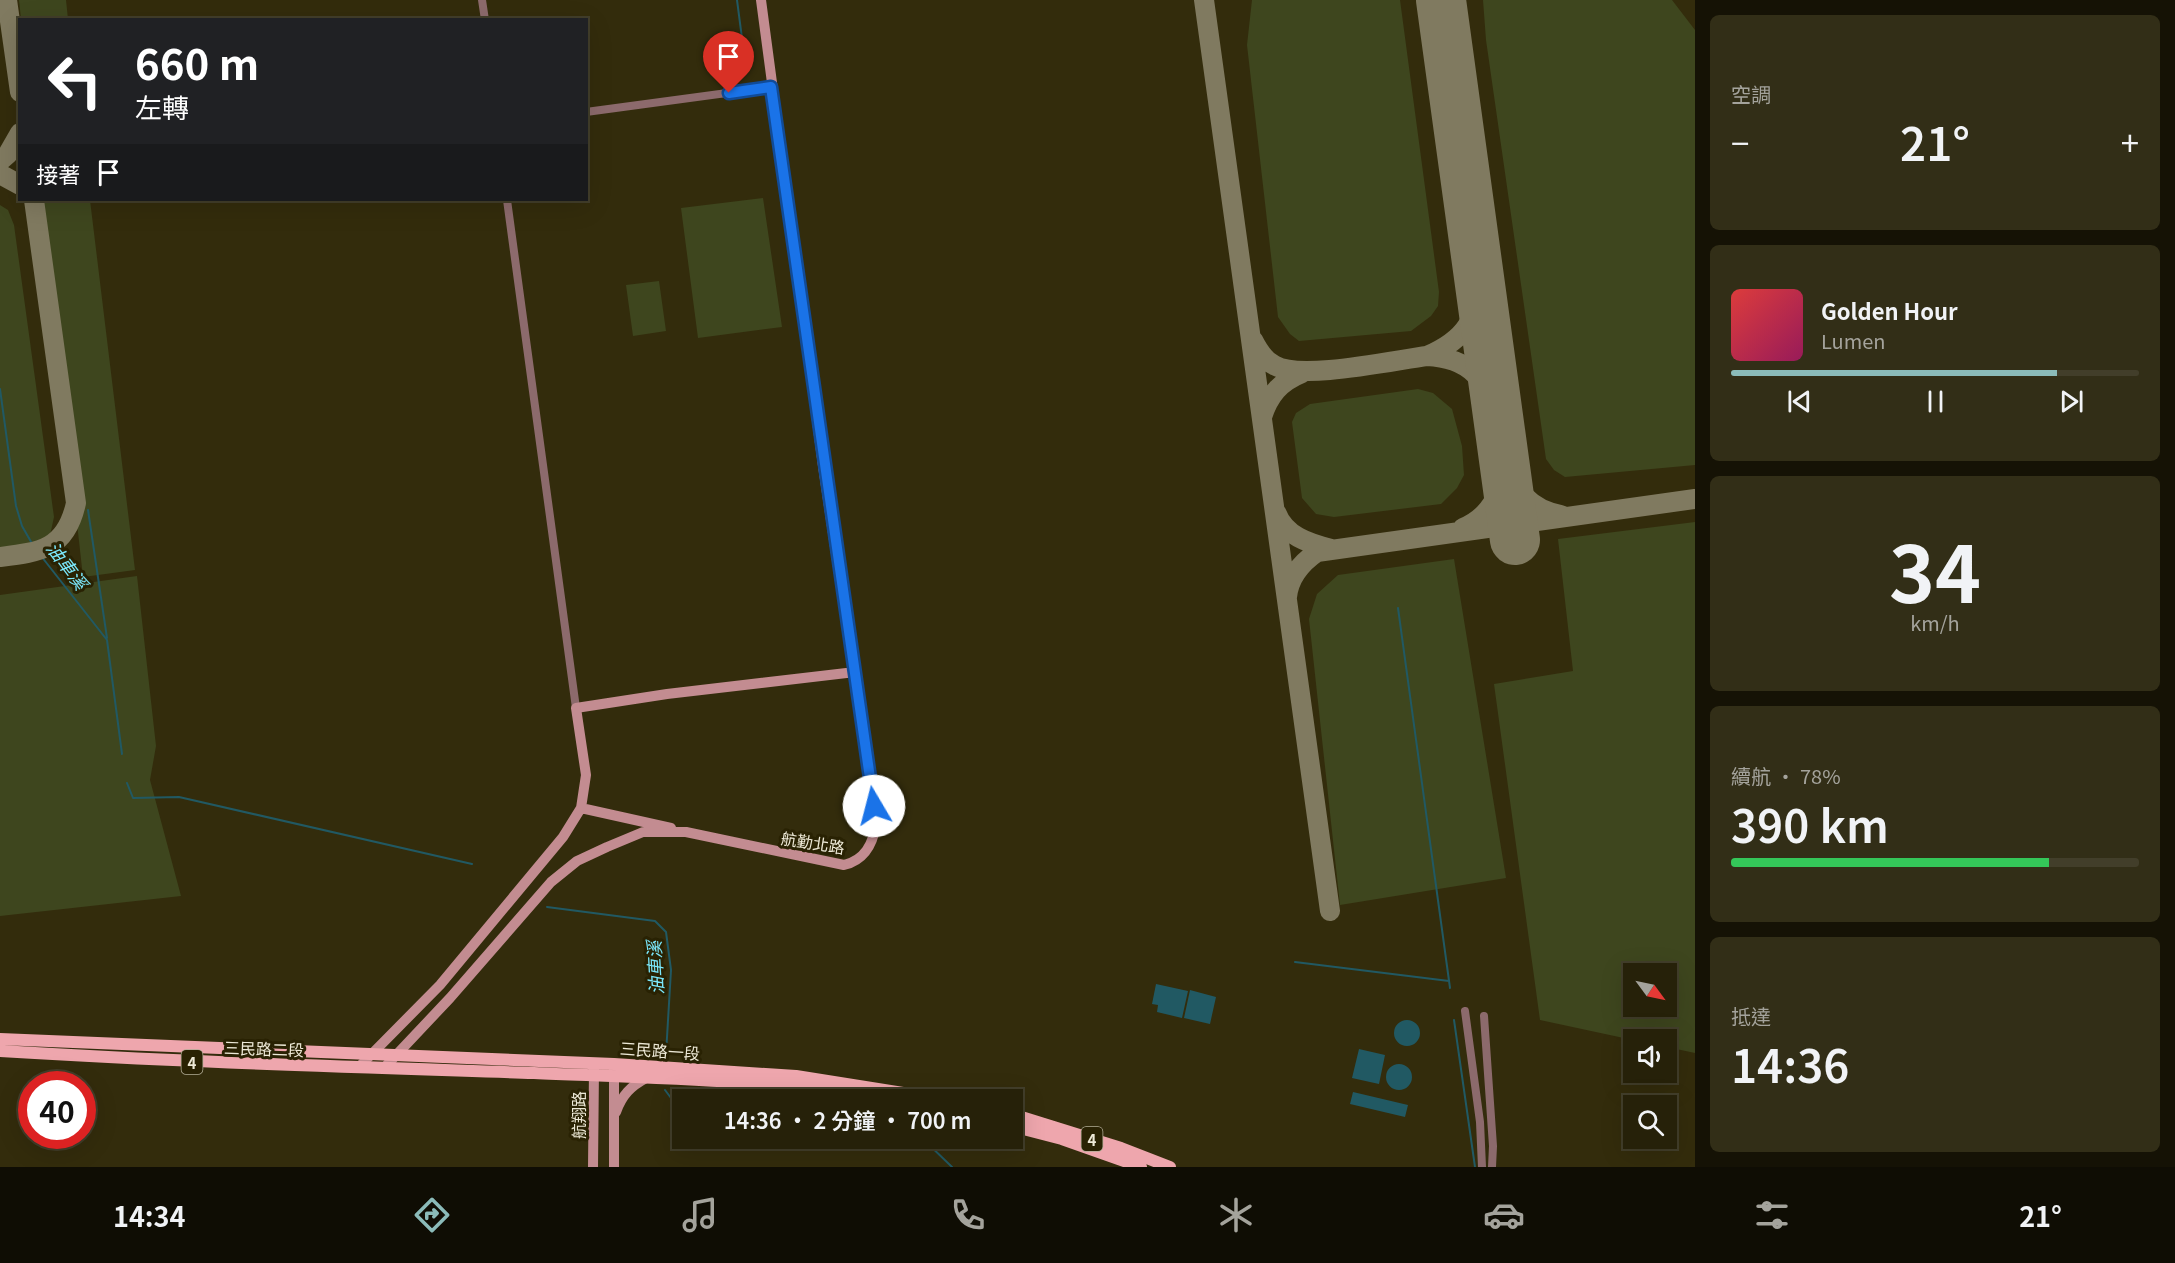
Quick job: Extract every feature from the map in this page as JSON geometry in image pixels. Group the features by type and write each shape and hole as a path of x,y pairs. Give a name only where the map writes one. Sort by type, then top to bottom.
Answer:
{"main road":[{"name":"三民路二段","path":"0,1039 369,1056"},
{"name":"三民路二段","path":"0,1051 384,1068"},
{"name":"三民路一段","path":"369,1056 594,1069 613,1077 811,1089"},
{"name":"三民路一段","path":"384,1068 594,1069 614,1064 796,1076 878,1089"},
{"name":"4","path":"1023,1117 1121,1148 1170,1167"},
{"name":"4","path":"1023,1129 1062,1139 1141,1167"}],"street":[{"path":"482,0 485,18"},
{"name":"航勤北路","path":"384,1068 551,882 578,861 643,832 686,831 831,864 855,862 870,845 876,824 771,87 761,0"},
{"path":"588,112 771,87"},
{"path":"358,1068 440,985 563,837 581,808 586,775 507,201"},
{"path":"576,708 667,694 855,672"},
{"path":"581,808 686,831"},
{"path":"1465,1011 1480,1122 1482,1167"},
{"path":"1484,1016 1494,1146 1492,1167"},
{"path":"614,1064 614,1167"},
{"name":"航翔路","path":"593,1167 594,1069"},
{"path":"614,1124 624,1095 633,1085 646,1078"}],"green space":[{"path":"19,0 66,0 68,18 21,18"},
{"path":"1252,0 1400,0 1439,292 1438,306 1431,316 1411,331 1299,341 1290,334 1278,317 1247,45"},
{"path":"1483,0 1672,0 1695,30 1695,465 1565,477 1554,470 1546,459 1486,40"},
{"path":"763,198 782,327 698,338 681,208"},
{"path":"41,201 90,201 135,570 83,577"},
{"path":"0,205 8,210 14,225 54,517 47,549 31,560 0,564"},
{"path":"659,281 666,331 633,336 626,285"},
{"path":"1418,389 1433,393 1452,409 1462,446 1464,475 1457,488 1441,504 1334,517 1316,514 1302,498 1292,422 1296,413 1310,404"},
{"path":"1695,522 1695,1053 1677,1049 1677,1029 1623,1029 1623,1038 1540,1020 1494,684 1573,671 1558,539"},
{"path":"1454,559 1506,878 1340,905 1309,619 1317,594 1338,575"},
{"path":"137,576 156,746 150,780 181,896 0,916 0,595"}],"water":[{"path":"1156,984 1188,991 1182,1018 1157,1012 1158,1005 1152,1004"},
{"path":"1190,990 1216,997 1210,1024 1184,1018"},
{"path":"1407,1020 1416,1024 1420,1033 1416,1042 1407,1046 1398,1042 1394,1033 1398,1024"},
{"path":"1359,1049 1385,1055 1379,1084 1352,1078"},
{"path":"1399,1064 1408,1068 1412,1077 1408,1086 1399,1090 1390,1086 1386,1077 1390,1068"},
{"path":"1353,1092 1408,1105 1405,1117 1350,1104"}],"waterway":[{"path":"737,0 746,69"},
{"name":"油車溪","path":"0,389 16,506 22,526 34,547 107,640 122,754"},
{"path":"88,510 107,638"},
{"path":"1398,608 1450,988"},
{"name":"油車溪","path":"127,783 133,798 179,797 472,864"},
{"name":"油車溪","path":"547,907 655,921 666,932 671,970 666,1054"},
{"path":"1295,962 1449,981"},
{"path":"1454,1020 1475,1167"},
{"name":"油車溪","path":"665,1090 672,1098"},
{"name":"油車溪","path":"933,1149 952,1167"}],"taxiway":[{"path":"7,0 18,78"},
{"path":"1204,0 1330,911"},
{"path":"0,161 8,154 18,136"},
{"path":"0,174 18,184"},
{"path":"0,557 28,553 50,545 66,530 76,503 34,201"},
{"path":"1427,356 1451,342 1467,326 1476,305 1479,277"},
{"path":"1253,340 1259,351 1274,365 1304,371 1371,365 1427,356 1455,361 1466,367 1482,382 1498,419"},
{"path":"1262,417 1276,390 1302,373"},
{"path":"1463,528 1482,516 1495,500 1502,480 1503,458"},
{"path":"1504,460 1518,489 1525,497 1540,508 1561,515"},
{"path":"1287,597 1290,583 1297,571 1317,552 1695,499"},
{"path":"1276,512 1291,533 1306,541 1331,549"}],"runway":[{"path":"1441,0 1515,540"}],"route":[{"path":"729,93 771,87 874,806"}]}
